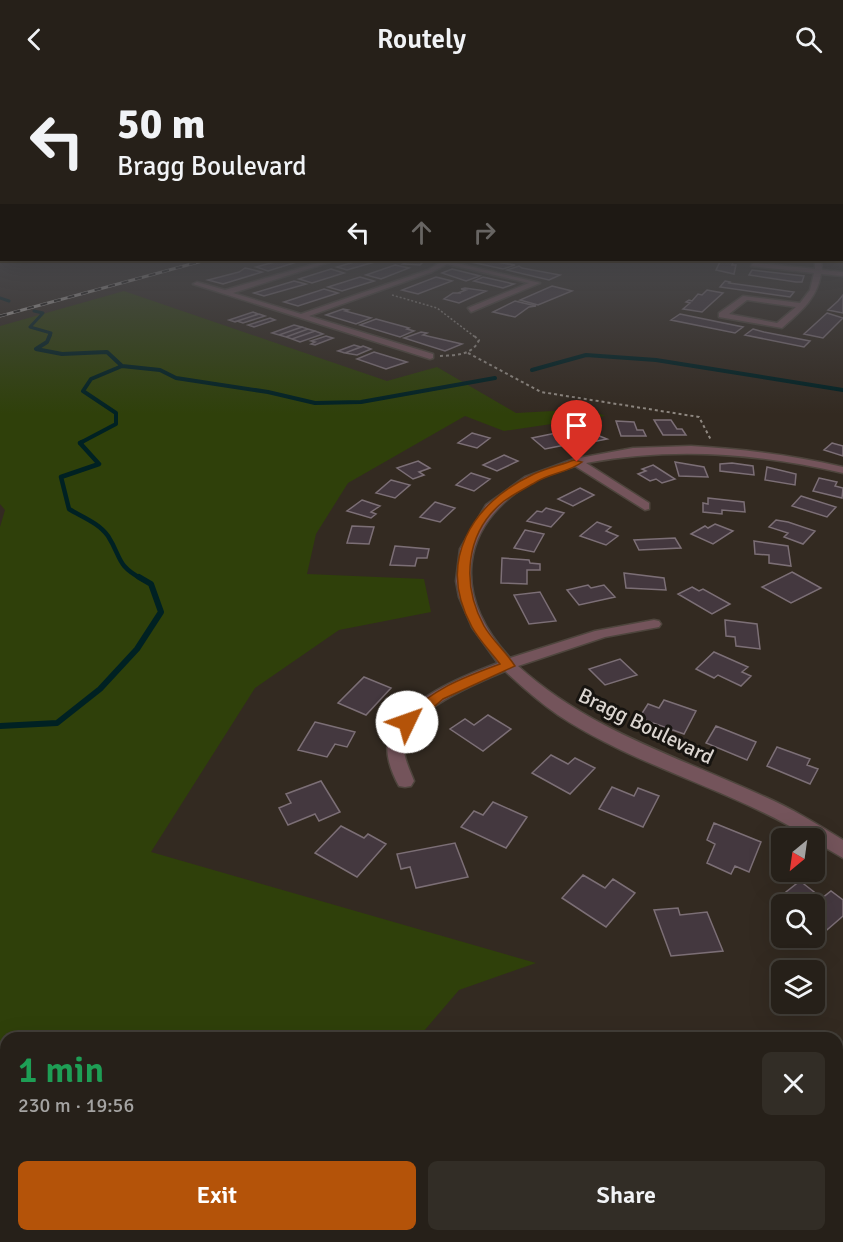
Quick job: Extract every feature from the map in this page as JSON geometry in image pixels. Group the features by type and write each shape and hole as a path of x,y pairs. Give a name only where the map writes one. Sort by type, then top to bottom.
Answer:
{"street":[{"path":"266,305 430,356"},
{"path":"302,316 333,305"},
{"path":"471,310 482,305"},
{"path":"736,305 722,315 779,327 803,306"},
{"path":"798,305 803,306"},
{"name":"Bragg Boulevard","path":"843,470 772,454 704,448 642,450 577,462 537,477 500,499 477,524 467,546 462,568 465,596 479,627 508,666 546,699 582,722 628,746 758,801 843,850"},
{"path":"577,462 645,506"},
{"path":"405,781 396,759 395,745 399,732 415,713 438,695 465,681 601,633 654,624"}],"path":[{"path":"428,305 437,308 479,340 477,346 468,352 439,356"},
{"path":"468,352 541,392 699,417 711,440"}],"green space":[{"path":"73,305 166,305 387,381 437,367 516,413 590,409 605,416 504,431 465,416 348,483 316,534 307,574 424,579 431,612 339,630 255,688 151,852 536,963 459,990 423,1032 0,1032 0,527 5,510 0,504 0,326"}],"building":[{"path":"506,305 536,306 529,307 515,317 493,312"},
{"path":"687,305 709,305 702,312 683,309"},
{"path":"833,305 843,305 843,313 828,310"},
{"path":"343,309 371,318 356,324 326,315"},
{"path":"253,312 258,314 235,322 229,320"},
{"path":"827,313 843,318 823,338 804,334"},
{"path":"259,314 265,316 243,323 237,321"},
{"path":"680,314 743,327 735,333 671,320"},
{"path":"270,318 275,320 254,327 248,325"},
{"path":"376,319 414,331 400,337 360,325"},
{"path":"294,325 302,327 279,335 272,333"},
{"path":"302,327 308,329 286,337 279,335"},
{"path":"308,329 315,331 292,339 286,337"},
{"path":"753,329 810,341 804,347 745,335"},
{"path":"315,331 323,334 300,342 292,339"},
{"path":"421,332 427,333 423,335 462,344 445,351 404,338"},
{"path":"326,336 333,338 315,345 311,344 315,342 311,341"},
{"path":"354,345 361,347 345,353 338,351"},
{"path":"363,346 371,349 357,355 345,353"},
{"path":"374,352 407,362 386,369 357,359"},
{"path":"654,420 671,420 677,429 682,429 686,435 663,435"},
{"path":"616,421 634,422 637,430 643,430 646,436 621,436"},
{"path":"585,426 607,439 587,443 568,430"},
{"path":"472,433 490,438 477,448 458,443"},
{"path":"556,433 570,444 545,449 532,438"},
{"path":"832,443 843,446 843,456 824,450"},
{"path":"504,455 518,461 497,471 483,465"},
{"path":"418,461 430,468 419,472 424,475 413,479 397,468"},
{"path":"675,462 704,467 708,477 679,476"},
{"path":"720,464 753,466 754,475 720,471"},
{"path":"653,465 675,479 662,483 656,479 650,481 638,474 646,471 642,469"},
{"path":"767,467 796,474 795,485 765,480"},
{"path":"471,473 490,479 474,491 456,485"},
{"path":"819,478 837,482 835,486 843,488 842,498 813,491"},
{"path":"391,480 410,485 395,498 376,493"},
{"path":"580,488 594,495 573,506 558,499"},
{"path":"801,496 836,507 827,517 792,506"},
{"path":"708,498 744,502 745,512 722,510 722,514 703,512 703,503 708,504"},
{"path":"362,500 380,506 371,512 376,514 371,518 347,511"},
{"path":"435,502 455,508 440,522 420,517"},
{"path":"546,508 564,513 551,527 527,521 537,511 542,512"},
{"path":"776,520 815,531 803,544 784,537 788,533 769,527"},
{"path":"597,522 611,527 606,531 618,536 606,545 580,536"},
{"path":"715,524 733,531 713,544 691,534 705,526 708,528"},
{"path":"352,526 374,527 369,544 347,543"},
{"path":"525,530 544,534 534,552 514,548"},
{"path":"675,538 681,548 639,550 634,540"},
{"path":"754,541 788,546 791,566 769,563 769,555 755,554"},
{"path":"395,546 429,549 427,558 417,558 415,566 390,565"},
{"path":"502,558 529,560 530,563 540,564 540,570 527,570 527,584 501,583"},
{"path":"792,572 821,588 791,603 762,587"},
{"path":"624,573 664,578 666,590 626,588"},
{"path":"588,585 591,588 604,585 615,597 579,605 567,590"},
{"path":"692,587 699,591 703,589 730,604 712,614 678,594"},
{"path":"540,592 556,621 529,624 514,595"},
{"path":"725,620 757,624 760,649 736,646 735,637 726,636"},
{"path":"714,652 748,667 742,672 751,676 741,686 718,675 714,678 696,669"},
{"path":"620,659 637,675 605,685 589,669"},
{"path":"364,677 391,688 366,715 338,703"},
{"path":"664,700 696,711 684,734 639,718 648,704 659,708"},
{"path":"488,715 511,729 483,751 450,729 465,719 474,725"},
{"path":"315,722 355,732 347,747 335,744 327,757 298,750"},
{"path":"716,726 756,742 747,760 706,743"},
{"path":"777,747 810,759 807,765 818,769 810,784 767,766"},
{"path":"551,755 568,764 575,758 595,768 570,794 532,773"},
{"path":"321,781 340,812 319,821 315,814 288,825 279,808 291,803 286,794"},
{"path":"612,787 634,796 638,788 659,796 643,827 599,809"},
{"path":"493,802 527,817 506,848 461,827 474,811 483,815"},
{"path":"714,823 761,842 749,872 735,866 731,874 707,863 715,844 707,840"},
{"path":"341,826 364,838 368,834 386,844 357,877 315,853"},
{"path":"455,843 468,877 416,888 410,867 401,869 397,854"},
{"path":"583,875 605,888 613,879 635,893 606,927 562,898"},
{"path":"801,882 817,894 783,894"},
{"path":"831,891 843,900 843,916 825,932 825,896"},
{"path":"678,908 680,915 707,912 723,951 671,956 654,910"}],"waterway":[{"path":"34,311 43,313 30,327 51,333 50,335"},
{"path":"50,335 47,342 36,349 62,354 107,352 122,366"},
{"path":"532,370 586,355 656,360 843,390"},
{"path":"80,443 116,424 116,413 83,391 91,379 122,366"},
{"path":"122,366 160,370 176,378 268,392 315,403 361,402 495,378"},
{"path":"80,443 99,464 61,477 69,509 104,531 120,560 142,579"},
{"path":"0,726 57,723 100,689 137,649 161,612 151,584 139,577"}],"railway":[{"path":"0,316 39,305"}],"route":[{"path":"407,722 438,695 465,681 508,666 479,627 465,596 462,568 470,538 477,524 500,499 537,477 577,462"}]}
